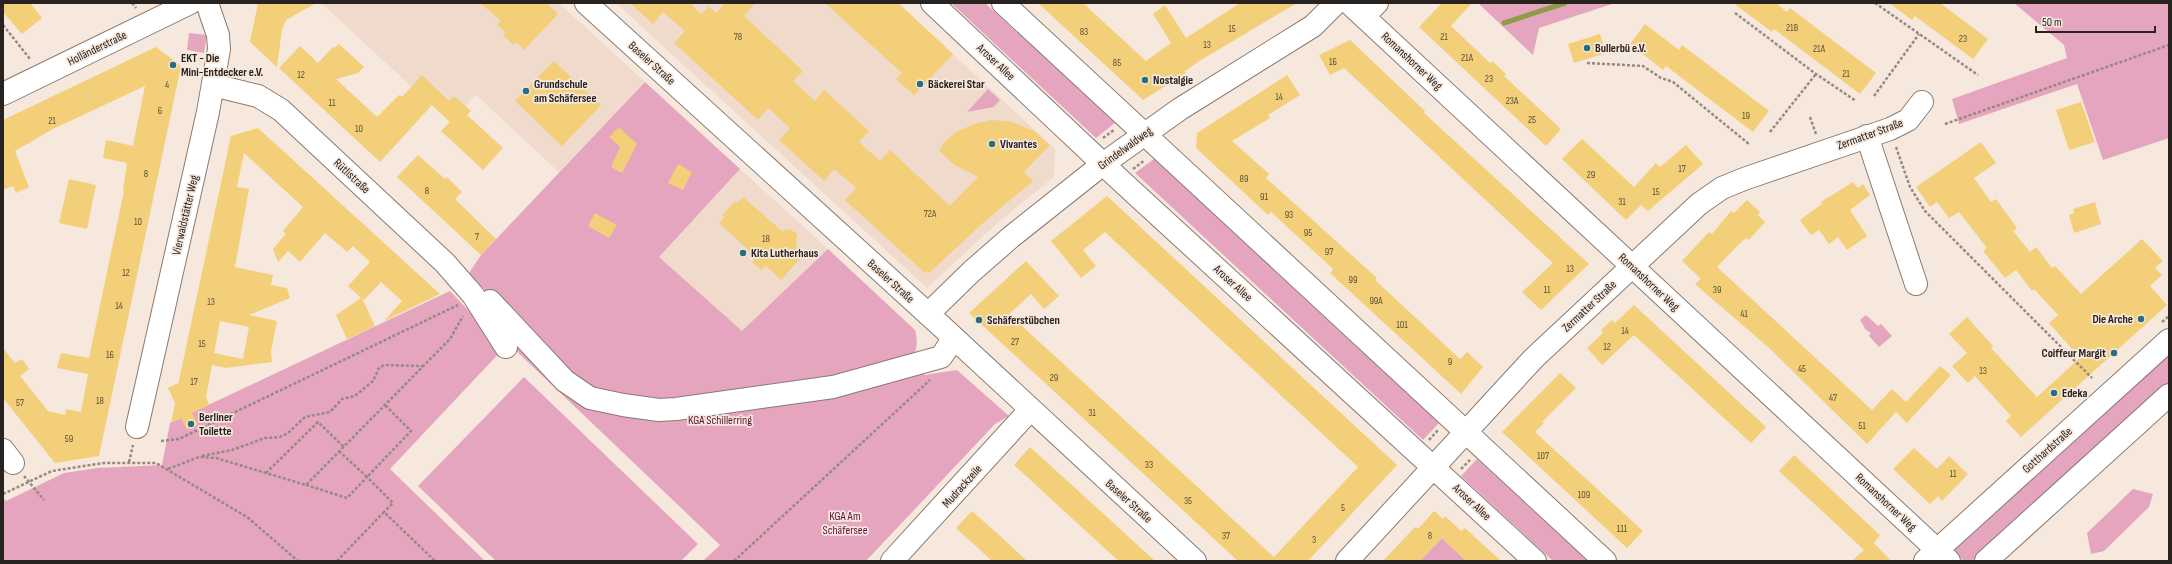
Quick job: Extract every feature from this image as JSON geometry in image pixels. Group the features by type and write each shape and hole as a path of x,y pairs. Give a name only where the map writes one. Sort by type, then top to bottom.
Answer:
{"street":[{"name":"Holländerstraße","path":"3,94 190,3"},
{"name":"Vierwaldstätter Weg","path":"137,427 213,85 219,49 218,35 207,3"},
{"name":"Baseler Straße","path":"586,3 928,314 1030,410 1195,561"},
{"name":"Aroser Allee","path":"932,3 1103,164 1535,561"},
{"path":"1003,3 1606,561"},
{"name":"Grindelwaldweg","path":"928,314 1005,242 1103,164 1144,134 1313,26 1336,3"},
{"name":"Romanshorner Weg","path":"1363,7 1937,557"},
{"name":"Rütlistraße","path":"213,85 258,96 281,110 445,263 472,303"},
{"name":"Zermatter Straße","path":"1347,561 1434,467 1465,431 1534,358 1699,204 1722,188 1744,178 1867,136 1908,120 1922,102"},
{"path":"1867,136 1916,284"},
{"path":"472,303 506,347"},
{"path":"472,303 565,382 590,398 623,405 660,410 755,399 833,386 941,357 954,338"},
{"name":"Gotthardstraße","path":"1937,557 2169,340"},
{"path":"1986,561 2169,395"},
{"name":"Mudrackzeile","path":"892,561 1030,410"}],"path":[{"path":"132,3 136,8"},
{"path":"1875,3 1978,75"},
{"path":"1735,13 1816,74 1856,100"},
{"path":"3,25 30,59"},
{"path":"1874,96 1919,34"},
{"path":"1944,124 2169,45"},
{"path":"1588,63 1643,66 1661,78 1673,82 1749,144"},
{"path":"1770,132 1816,74"},
{"path":"1810,117 1815,131"},
{"path":"1100,141 1119,126"},
{"path":"1896,146 1910,187 1925,211 2092,378"},
{"path":"1131,170 1151,156"},
{"path":"306,485 450,339 472,303"},
{"path":"161,441 179,439 472,303"},
{"path":"734,561 932,379 939,369 941,357"},
{"path":"168,469 199,457 232,450 265,438 284,435 305,418 330,412 342,399 355,396 373,381 379,368 384,365 424,366"},
{"path":"199,457 216,458 347,498 411,431 385,405"},
{"path":"266,473 318,422 344,447"},
{"path":"1426,443 1442,426"},
{"path":"337,561 393,503 339,451"},
{"path":"8,456 44,500"},
{"path":"1458,473 1473,456"},
{"path":"3,494 52,471 104,463 156,463 247,517 298,561"},
{"path":"384,512 434,561"}],"shaded area":[{"name":"Grundschule am Schäfersee","path":"321,3 559,3 645,82 559,172 476,95 450,122"},
{"path":"616,3 898,3 1055,149 1054,177 1003,218 927,288"},
{"name":"Kita Lutherhaus","path":"740,169 828,249 742,332 659,257"}],"green space":[{"path":"951,3 985,3 1115,123 1096,138"},
{"path":"1478,3 1615,3 1539,28 1533,55"},
{"path":"2014,3 2169,3 2169,138 2103,160 2077,84 1959,124 1952,99 2067,58 2064,45"},
{"path":"189,33 207,35 204,53 187,50"},
{"name":"KGA Schillerring","path":"645,82 740,169 659,257 742,331 828,249 915,330 917,345 913,367 925,375 957,370 1009,416 995,424 866,561 703,561 720,545 509,344 523,330 469,273 481,255"},
{"path":"988,89 1000,100 994,107 967,112"},
{"path":"1154,159 1439,423 1423,440 1135,173"},
{"path":"450,291 504,348 390,469 485,561 3,561 3,498 6,501 64,473 97,468 162,465 170,423"},
{"path":"1866,315 1878,326 1881,324 1892,336 1879,347 1869,336 1871,333 1866,330 1860,320"},
{"path":"2169,351 2169,383 1972,561 1964,561 1955,553 1954,548"},
{"path":"524,377 698,544 681,561 496,561 418,486"},
{"path":"1477,459 1588,561 1553,561 1461,476"},
{"path":"2133,489 2153,494 2149,507 2104,551 2091,554 2087,533"},
{"path":"1442,538 1466,561 1420,561"}],"building":[{"path":"3,3 30,3 42,18 22,34 3,12"},
{"path":"258,3 316,3 286,20 282,29 277,67 250,42"},
{"path":"480,3 546,3 558,14 524,50 516,42 513,45 503,35 506,32 497,25 501,21"},
{"path":"630,3 690,3 701,14 709,6 716,13 725,3 755,3 744,16 803,71 793,81 815,101 824,90 869,131 859,142 880,161 890,150 950,206 978,177 953,164 939,150 946,140 958,131 974,124 992,120 1012,122 1034,131 1050,145 1024,172 1033,181 983,223 929,273 927,271 925,273 845,200 856,188 834,169 824,181 779,140 790,128 768,108 758,120 674,43 685,31 663,12 653,24"},
{"path":"825,3 898,3 953,54 914,95 896,79 902,73"},
{"path":"1038,3 1083,3 1146,61 1171,43 1153,14 1165,5 1186,38 1240,3 1297,3 1201,60 1185,71 1186,73 1143,100"},
{"path":"1442,3 1472,3 1451,26 1490,63 1492,61 1506,74 1504,76 1561,129 1546,146 1419,27"},
{"path":"1733,3 1776,3 1787,12 1790,8 1876,73 1860,94 1774,29 1772,32"},
{"path":"1889,3 1940,3 1988,39 1973,59 1915,16 1912,20"},
{"path":"1645,24 1679,50 1682,45 1769,111 1753,132 1666,66 1663,70 1630,44"},
{"name":"Bullerbü e.V.","path":"1600,34 1606,53 1574,63 1568,44"},
{"path":"1350,40 1425,111 1424,113 1589,264 1541,310 1522,292 1553,263 1344,68 1330,75 1319,55"},
{"path":"339,44 364,67 358,73 336,79 377,117 399,95 402,97 422,75 449,101 454,96 471,111 467,115 503,148 483,170 441,131 450,122 432,105 380,162 279,68 300,46 318,63 333,47 334,48"},
{"path":"156,47 181,66 99,456 55,463 3,398 3,348 15,363 22,359 29,369 20,376 48,411 65,415 66,409 81,412 88,374 57,368 61,353 89,358 124,191 127,163 103,158 106,140 133,146 145,86 53,129 15,151 29,187 16,193 13,186 3,190 3,120"},
{"path":"554,61 601,105 562,146 515,101"},
{"path":"1287,75 1300,95 1268,115 1270,118 1232,141 1269,174 1266,178 1377,278 1375,280 1460,359 1467,352 1483,367 1461,394 1330,273 1333,269 1271,212 1268,215 1196,148 1197,133"},
{"path":"2081,102 2095,142 2069,150 2056,110"},
{"path":"619,127 637,144 622,173 611,167 620,147 609,137"},
{"path":"258,128 440,294 384,321 402,301 381,282 364,300 362,298 375,326 347,339 336,315 361,298 348,286 370,262 353,246 347,252 325,233 300,262 288,251 278,262 273,249 286,234 283,231 303,207 244,153 237,187 249,189 235,267 273,275 271,285 287,288 290,298 249,315 277,321 271,351 272,362 226,368 212,365 206,397 209,405 192,413 198,424 187,430 181,418 171,423 175,403 168,388 178,383 178,385 231,136","holes":["220,321 249,327 243,359 214,353"]},
{"path":"1582,139 1634,187 1656,163 1660,167 1686,145 1703,164 1648,211 1641,205 1626,220 1562,159"},
{"path":"1981,142 1996,163 1974,178 1991,202 1996,199 2017,228 2013,231 2030,252 2036,247 2052,268 2055,266 2081,294 2142,239 2163,261 2155,268 2162,275 2150,286 2167,305 2021,437 2006,421 2011,416 1975,376 1968,383 1952,366 1967,353 1949,334 1967,317 1993,346 1991,348 2037,397 2080,358 2049,323 2058,315 2034,289 2032,291 2016,270 2005,278 1983,251 1987,248 1959,212 1949,218 1937,202 1930,207 1916,187"},
{"path":"418,155 445,179 447,177 462,192 455,199 496,239 481,255 397,177"},
{"path":"678,164 692,172 683,190 668,183"},
{"path":"69,179 96,185 87,229 59,223"},
{"path":"1853,182 1858,188 1863,184 1870,195 1850,210 1867,236 1847,250 1838,237 1829,244 1819,230 1811,235 1800,220 1822,204 1821,202"},
{"path":"1107,196 1397,465 1308,561 1238,561 969,313 1026,261 1059,296 1044,309 1031,294 1009,314 1274,557 1358,467 1105,232 1083,250 1096,266 1081,278 1051,241"},
{"path":"743,197 782,231 790,229 797,234 796,246 804,254 781,280 766,266 761,270 752,262 756,257 719,223 725,217 722,215 735,201 737,203"},
{"path":"1747,200 1760,212 1758,215 1765,222 1749,240 1746,238 1717,267 1872,410 1892,389 1906,402 1940,366 1951,375 1907,423 1896,412 1867,444 1769,348 1695,284 1701,279 1682,261 1709,232 1712,234 1731,211 1734,213"},
{"path":"2095,202 2101,224 2074,233 2069,215 2074,213 2073,209"},
{"path":"595,213 617,225 609,238 588,226"},
{"path":"1634,305 1766,427 1751,443 1634,335 1602,365 1587,348 1603,333 1601,330 1612,320 1615,323"},
{"path":"1560,373 1576,388 1542,422 1544,423 1535,432 1643,531 1627,548 1502,432"},
{"path":"1030,447 1155,561 1119,561 1100,544 1014,465"},
{"path":"1914,448 1937,469 1949,456 1968,474 1942,501 1938,496 1930,504 1893,469"},
{"path":"1794,455 1880,535 1874,543 1891,561 1852,561 1864,550 1779,471"},
{"path":"972,511 1027,561 992,561 956,528"},
{"path":"1434,511 1443,519 1445,516 1461,531 1465,528 1501,561 1466,561 1442,538 1420,561 1383,561 1415,527 1418,529"}],"waterway":[{"path":"1504,23 1565,3"}],"place":[{"name":"Bullerbü e.V.","path":"1587,48"},
{"name":"EKT - Die Mini-Entdecker e.V.","path":"173,65"},
{"name":"Nostalgie","path":"1145,80"},
{"name":"Bäckerei Star","path":"920,84"},
{"name":"Grundschule am Schäfersee","path":"526,91"},
{"name":"Vivantes","path":"992,144"},
{"name":"Kita Lutherhaus","path":"743,253"},
{"name":"Die Arche","path":"2141,319"},
{"name":"Schäferstübchen","path":"979,320"},
{"name":"Coiffeur Margit","path":"2114,353"},
{"name":"Edeka","path":"2054,393"},
{"name":"Berliner Toilette","path":"191,424"}],"park label":[{"name":"KGA Am Schäfersee","path":"845,523"}]}
